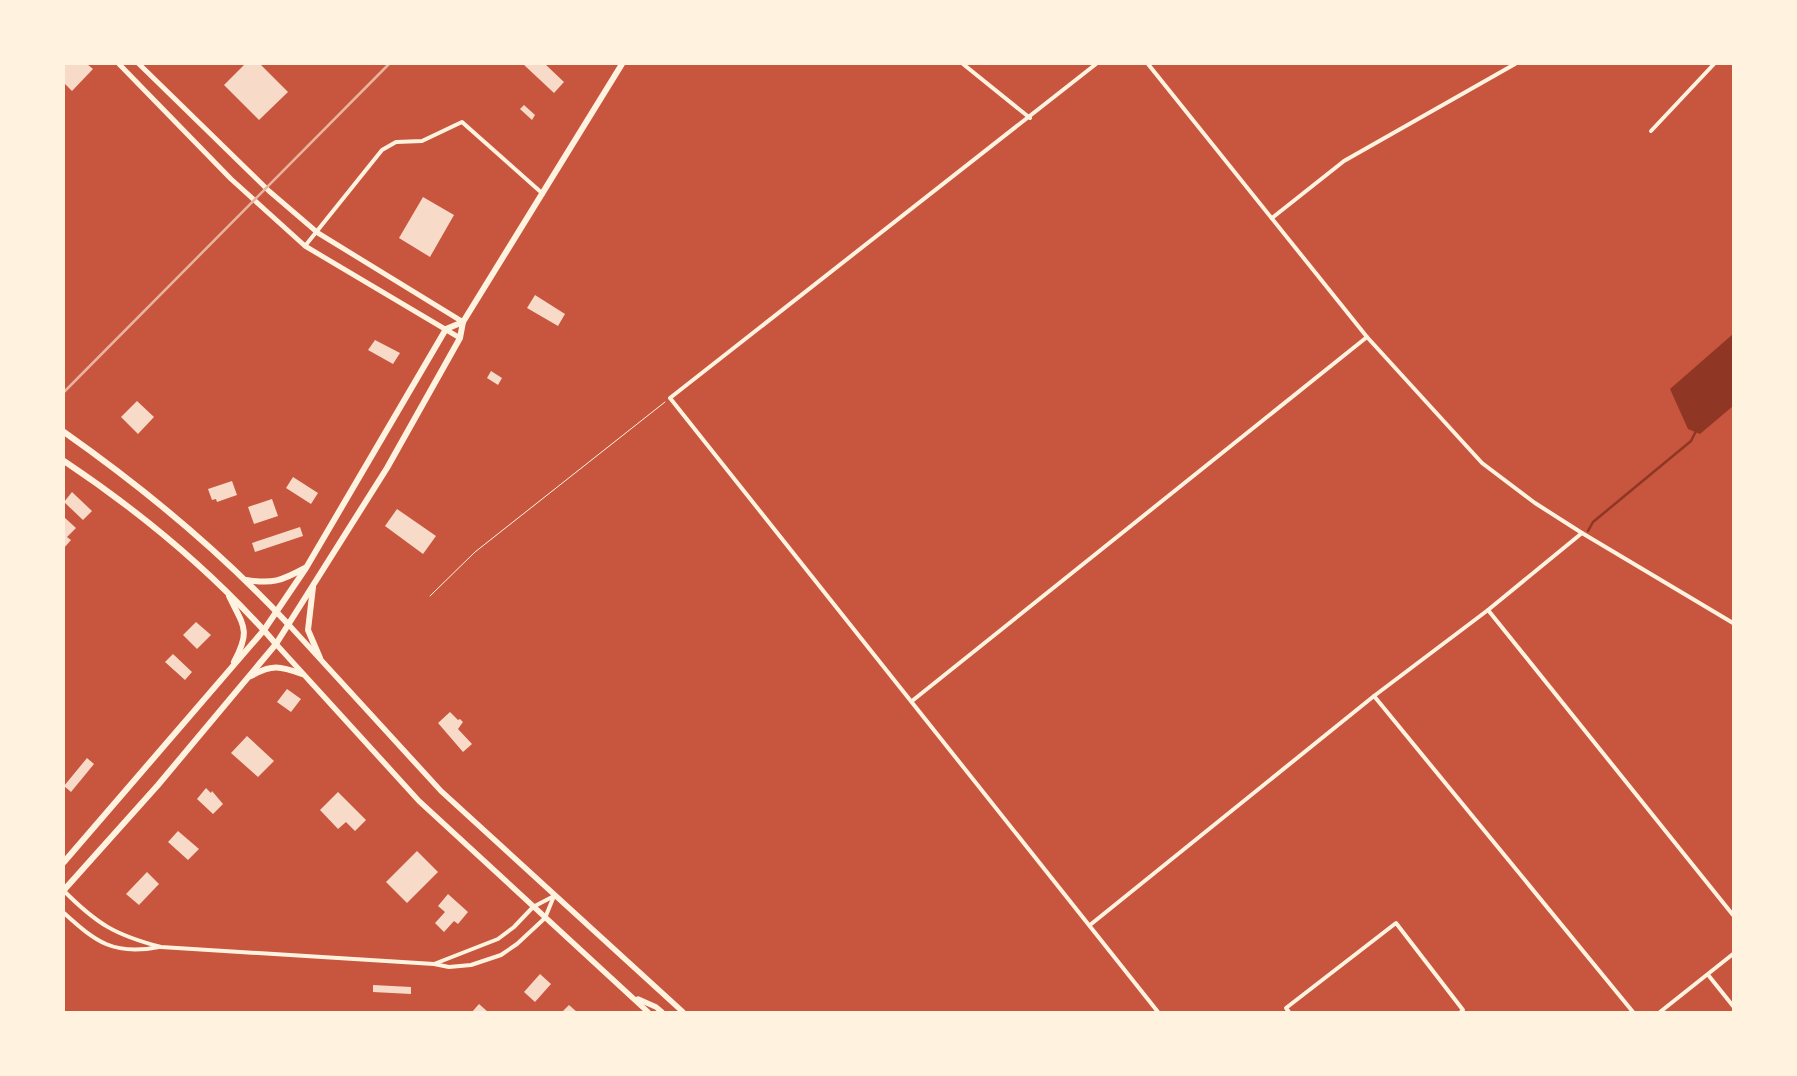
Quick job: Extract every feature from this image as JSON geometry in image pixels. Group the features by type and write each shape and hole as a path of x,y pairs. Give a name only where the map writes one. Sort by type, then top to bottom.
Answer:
{"main road":[{"path":"64,890 158,785 276,644 289,625 387,468 460,338 463,322 622,64"},
{"path":"64,862 264,630 306,568 446,329 463,322"},
{"path":"64,432 127,476 212,547 277,612 441,791 683,1012"},
{"path":"64,460 177,546 225,588 419,801 648,1012"},
{"path":"246,580 267,583 277,582 306,568"},
{"path":"314,585 308,630 320,658"},
{"path":"225,588 245,630 243,645 228,674"},
{"path":"248,678 264,669 281,666 302,674"},
{"path":"629,995 656,1006 662,1012"}],"street":[{"path":"119,64 232,180 306,246 460,338"},
{"path":"139,64 268,192 318,234 463,322"},
{"path":"963,64 1030,118"},
{"path":"1096,64 1030,118 670,398 912,700 976,785 1158,1012"},
{"path":"1148,64 1367,337 1482,463 1535,503 1582,533 1733,623"},
{"path":"1272,218 1344,161 1515,64"},
{"path":"1651,131 1714,64"},
{"path":"306,246 318,234 352,185 382,150 396,142 422,141 462,122 543,194"},
{"path":"912,700 1367,337"},
{"path":"1090,925 1374,696 1488,610 1582,533"},
{"path":"1488,610 1733,915"},
{"path":"1374,696 1633,1012"},
{"path":"64,890 105,927 130,939 161,947 434,964 449,967 481,963 509,950 545,918 554,896"},
{"path":"434,964 498,939 514,927 534,907 554,896"},
{"path":"64,913 87,933 114,947 136,952 161,947"},
{"path":"1289,1012 1286,1008 1396,924 1464,1010 1461,1012"},
{"path":"1660,1012 1709,976 1733,954"},
{"path":"1709,976 1733,1006"}],"path":[{"path":"430,596 475,552 670,398"}],"shaded area":[{"path":"1733,334 1733,406 1700,434 1688,429 1670,389"}],"building":[{"path":"64,64 87,64 93,69 72,91 64,83"},
{"path":"245,64 260,64 288,92 259,120 224,85"},
{"path":"523,64 545,64 564,82 554,93"},
{"path":"524,105 535,115 532,120 520,109"},
{"path":"423,197 454,215 430,257 399,238"},
{"path":"535,295 565,314 558,326 527,308"},
{"path":"375,340 400,353 393,364 368,350"},
{"path":"491,371 502,378 498,385 487,378"},
{"path":"137,401 154,417 138,434 121,417"},
{"path":"293,477 318,493 311,504 286,488"},
{"path":"232,481 237,495 217,502 216,499 212,500 208,489"},
{"path":"72,492 92,511 83,520 64,502"},
{"path":"272,499 278,516 254,524 248,507"},
{"path":"397,509 436,536 423,554 385,526"},
{"path":"64,517 76,528 67,537 71,540 64,548"},
{"path":"300,527 303,536 255,552 252,543"},
{"path":"196,622 211,635 197,649 183,635"},
{"path":"173,654 192,672 185,680 165,662"},
{"path":"287,689 301,699 291,712 277,702"},
{"path":"450,712 463,722 458,729 472,744 463,752 438,723"},
{"path":"247,736 274,761 258,777 231,753"},
{"path":"87,758 94,764 71,792 64,786"},
{"path":"206,788 211,793 212,791 223,804 213,814 197,799"},
{"path":"338,792 366,820 355,831 346,822 338,829 320,810"},
{"path":"178,831 199,849 188,860 168,842"},
{"path":"417,851 438,872 407,903 386,882"},
{"path":"147,872 159,884 139,905 126,894"},
{"path":"448,894 468,912 458,924 454,921 444,932 435,923 445,912 438,906"},
{"path":"540,974 551,984 535,1002 524,992"},
{"path":"373,985 411,987 411,994 373,992"},
{"path":"479,1004 488,1012 472,1012"},
{"path":"569,1005 577,1012 562,1012"}],"waterway":[{"path":"1588,531 1593,522 1691,441 1696,431"}],"railway":[{"path":"64,392 389,64"}]}
